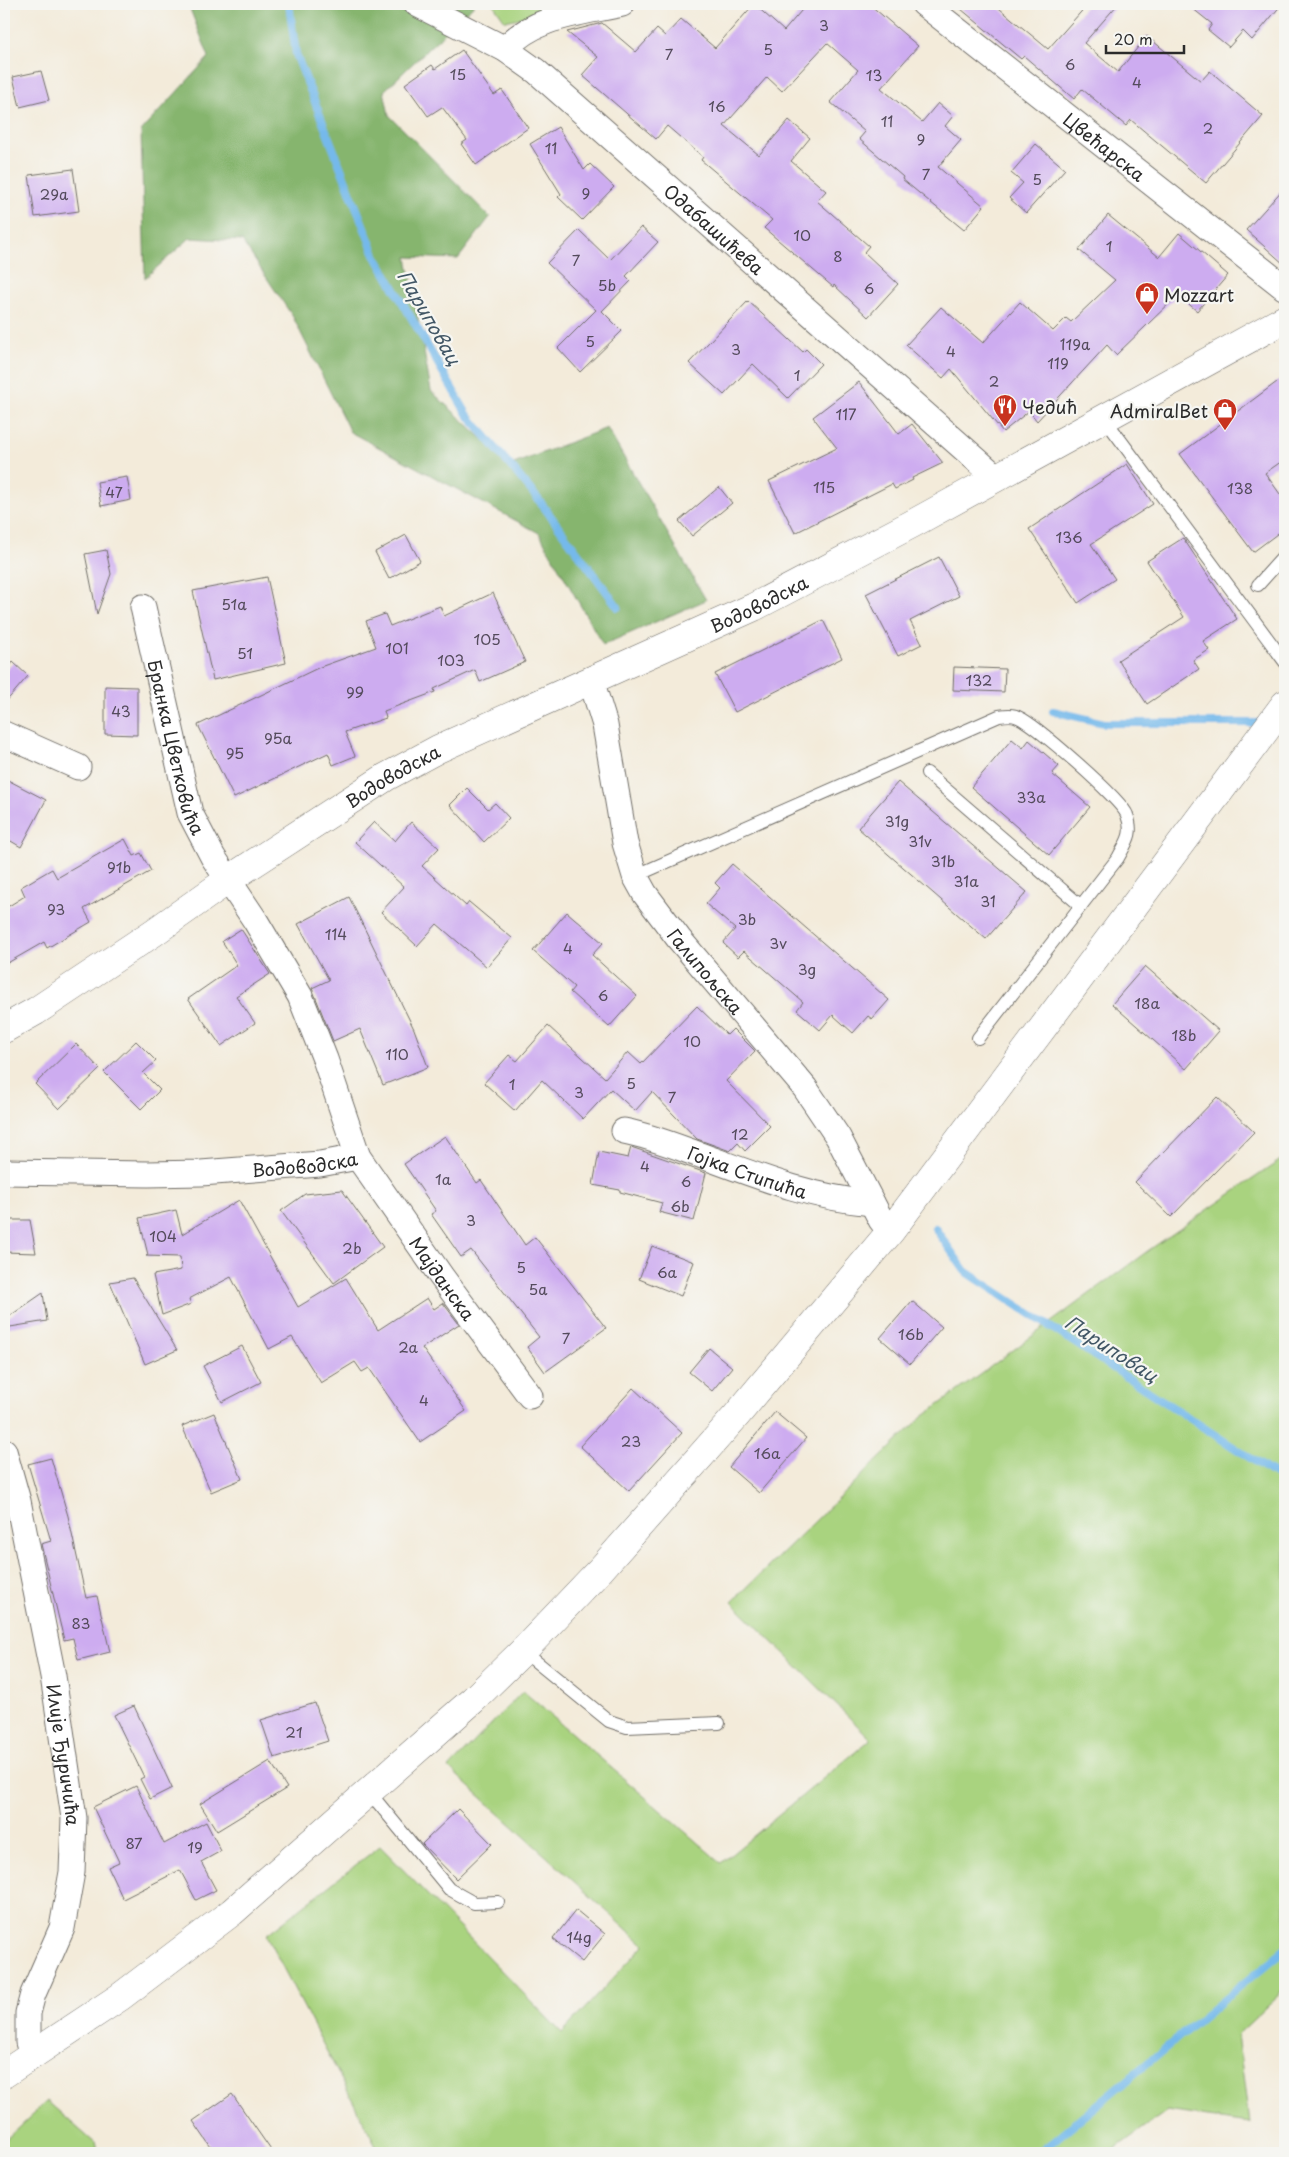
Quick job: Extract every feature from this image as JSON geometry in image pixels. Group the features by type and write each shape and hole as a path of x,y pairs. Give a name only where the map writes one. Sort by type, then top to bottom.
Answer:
{"main road":[{"name":"Водоводска","path":"4,1029 36,1011 153,933 228,880 386,777 438,749 754,606 840,562 1285,319"},
{"path":"4,2074 120,1997 232,1912 370,1793 523,1651 600,1569 736,1416 890,1232 1285,704"}],"street":[{"name":"Одабашићева","path":"417,4 505,49 536,71 996,477"},
{"path":"505,49 514,39 545,21 622,4"},
{"name":"Цвећарска","path":"924,4 1285,288"},
{"name":"Бранка Цветковића","path":"143,606 188,806 213,857 228,880"},
{"name":"Галипољска","path":"591,680 605,725 626,842 635,876 645,894 679,939 805,1088 838,1137 872,1203 890,1232"},
{"path":"4,734 78,767"},
{"name":"Водоводска","path":"4,1172 202,1173 320,1164 358,1157 326,1059 300,996 275,952 228,880"},
{"name":"Гојка Стипића","path":"624,1131 658,1140 798,1190 844,1200 872,1203"},
{"name":"Мајданска","path":"358,1157 441,1276 530,1396"},
{"name":"Илије Ђуричића","path":"4,1451 18,1501 53,1676 74,1818 73,1862 62,1928 33,1994 28,2013 28,2042 32,2056"}],"lane":[{"path":"1104,418 1285,662"},
{"path":"1258,585 1285,555"},
{"path":"635,876 999,716 1018,716 1042,734 1117,799 1127,814 1131,834 1118,858 978,1038"},
{"path":"927,773 1081,906"},
{"path":"523,1651 609,1721 627,1727 720,1723"},
{"path":"370,1793 449,1889 474,1903 498,1902"}],"green space":[{"path":"188,4 475,4 384,91 389,115 490,217 458,259 407,257 431,391 511,465 607,428 706,600 603,645 539,533 350,432 293,317 242,241 190,238 145,278 141,131 209,57"},
{"path":"493,4 587,4 505,21"},
{"path":"1285,1157 1285,1990 1238,2034 1249,2123 1167,2111 1109,2153 380,2153 266,1935 380,1846 562,2033 644,1945 449,1768 523,1691 721,1863 871,1739 732,1602 921,1418 1149,1250"},
{"path":"47,2101 97,2145 97,2153 4,2153 4,2141"}],"building":[{"path":"754,4 784,31 807,4 869,4 918,46 881,88 922,122 938,103 953,116 945,126 961,140 938,167 984,206 964,230 902,179 903,177 859,139 865,132 830,102 858,70 827,43 782,91 767,77 724,126 759,155 789,120 810,138 791,161 826,191 817,201 869,246 864,252 898,284 868,317 834,285 833,287 764,228 772,220 701,160 703,157 667,126 656,139 582,75 598,57 567,32 602,23 636,52 657,29 665,36 681,19 715,48"},
{"path":"955,4 994,4 1048,49 1088,4 1118,4 1084,43 1118,72 1147,36 1201,81 1210,71 1263,116 1206,183 1131,120 1126,126 1082,89 1074,99 1024,56 1021,59"},
{"path":"1187,4 1282,4 1252,40 1243,31 1229,47 1208,30 1212,24"},
{"path":"462,50 494,95 502,90 528,128 476,165 461,144 467,140 442,107 428,116 405,84 432,65 435,69"},
{"path":"41,71 49,100 20,107 13,77"},
{"path":"558,127 584,170 590,164 614,187 582,220 558,197 561,194 530,144"},
{"path":"1036,144 1065,169 1026,213 1009,198 1023,183 1011,173"},
{"path":"73,169 79,211 35,217 29,175"},
{"path":"1285,187 1285,265 1246,230"},
{"path":"1108,215 1159,257 1179,233 1228,275 1197,311 1178,295 1116,355 1107,345 1037,421 1029,411 1003,432 951,369 943,378 906,345 941,307 983,343 1020,302 1053,331 1066,318 1071,322 1115,280 1079,250"},
{"path":"641,227 658,242 626,276 631,281 602,311 622,331 580,372 558,348 596,310 547,263 579,230 610,260"},
{"path":"748,301 803,352 806,349 821,364 788,398 753,364 724,395 689,363"},
{"path":"1285,376 1285,459 1265,473 1285,501 1285,528 1253,552 1180,454"},
{"path":"859,382 899,434 912,424 943,463 912,478 913,480 895,489 892,484 795,533 769,481 837,448 813,417"},
{"path":"1127,464 1153,504 1091,544 1115,579 1078,603 1029,529"},
{"path":"127,477 131,500 101,506 97,482"},
{"path":"719,487 732,503 692,536 679,521"},
{"path":"406,535 420,561 389,579 375,552"},
{"path":"1183,538 1237,619 1203,641 1209,650 1193,660 1199,669 1147,704 1118,660 1184,617 1147,561"},
{"path":"106,550 111,574 97,614 85,554"},
{"path":"939,557 959,596 910,621 922,644 898,656 866,594"},
{"path":"267,577 286,663 213,680 193,591"},
{"path":"493,593 525,662 480,682 475,670 434,689 435,692 384,711 386,718 345,732 355,756 333,765 328,753 234,798 198,725 320,667 376,647 366,621 385,614 390,626 440,606 444,616"},
{"path":"823,620 842,658 735,712 715,674"},
{"path":"13,662 28,676 4,704 4,673"},
{"path":"954,667 1005,669 1004,692 953,690"},
{"path":"105,686 137,687 137,735 105,734"},
{"path":"1012,739 1023,748 1029,740 1059,766 1052,774 1090,807 1049,855 971,787"},
{"path":"4,778 46,800 21,847 4,837"},
{"path":"898,782 1027,892 986,939 858,828"},
{"path":"467,788 488,809 495,803 509,818 484,842 450,805"},
{"path":"374,822 395,841 411,822 439,848 422,866 466,906 469,902 512,938 487,967 437,924 417,946 381,912 404,887 355,842"},
{"path":"125,839 134,856 141,853 151,871 84,909 91,922 47,948 44,942 4,965 4,909 25,896 21,887 52,869 57,878"},
{"path":"732,864 889,1000 872,1019 868,1016 853,1033 833,1015 820,1030 797,1010 803,1002 744,951 738,957 723,943 735,929 706,904 720,888 715,883"},
{"path":"349,897 414,1029 428,1067 383,1085 360,1029 333,1041 312,988 329,980 298,924"},
{"path":"567,912 603,943 592,955 637,996 609,1027 570,992 574,987 533,951"},
{"path":"241,929 270,974 236,996 255,1023 221,1046 188,999 237,965 222,941"},
{"path":"1145,966 1219,1031 1186,1069 1112,1004"},
{"path":"697,1006 727,1035 733,1029 755,1051 726,1081 770,1126 745,1151 738,1143 730,1151 697,1139 652,1092 635,1111 611,1089 583,1119 542,1080 515,1111 484,1083 509,1055 517,1061 548,1026 605,1078 628,1052 641,1064"},
{"path":"136,1041 156,1061 143,1073 160,1090 141,1109 104,1072"},
{"path":"76,1044 100,1069 59,1109 35,1084"},
{"path":"1217,1097 1254,1132 1171,1217 1135,1182"},
{"path":"445,1136 477,1183 481,1180 525,1245 535,1237 606,1328 545,1372 527,1347 539,1337 471,1250 461,1257 431,1214 436,1211 404,1164"},
{"path":"631,1147 706,1173 694,1221 659,1212 662,1203 620,1192 620,1190 593,1185 599,1152 628,1158"},
{"path":"342,1190 383,1247 334,1283 281,1211 305,1194"},
{"path":"239,1200 298,1307 346,1278 378,1330 427,1298 434,1309 443,1303 459,1324 422,1348 466,1411 420,1442 369,1368 362,1372 355,1362 321,1383 292,1337 269,1349 231,1277 189,1299 191,1304 162,1315 153,1275 181,1270 180,1257 146,1256 148,1255 139,1218 176,1210 182,1234"},
{"path":"4,1220 30,1220 36,1253 4,1252"},
{"path":"652,1246 694,1262 681,1296 639,1279"},
{"path":"133,1278 177,1350 145,1364 110,1282"},
{"path":"43,1293 47,1321 4,1328 4,1320"},
{"path":"912,1301 942,1327 910,1364 880,1338"},
{"path":"242,1346 261,1382 222,1402 203,1366"},
{"path":"709,1348 732,1367 712,1391 689,1372"},
{"path":"633,1388 682,1433 629,1491 580,1446"},
{"path":"775,1412 806,1438 759,1493 729,1467"},
{"path":"214,1413 242,1479 211,1492 182,1426"},
{"path":"51,1458 68,1516 86,1598 97,1596 110,1652 78,1660 73,1638 64,1640 41,1544 51,1541 28,1464"},
{"path":"315,1703 328,1741 274,1758 261,1720"},
{"path":"134,1706 172,1788 150,1799 140,1779 144,1777 114,1715"},
{"path":"270,1761 287,1788 217,1831 200,1804"},
{"path":"136,1786 164,1844 206,1822 221,1851 201,1862 216,1890 196,1900 180,1870 123,1899 108,1867 119,1862 93,1807"},
{"path":"458,1809 492,1844 456,1879 422,1844"},
{"path":"576,1910 605,1934 582,1962 553,1939"},
{"path":"232,2094 273,2153 215,2153 193,2121"}],"waterway":[{"name":"Париповац","path":"289,4 296,54 375,255 467,414 538,499 618,607"},
{"path":"1053,711 1104,723 1262,723"},
{"name":"Париповац","path":"935,1228 965,1271 1285,1481"},
{"path":"1039,2153 1285,1949"}],"place":[{"name":"Mozzart","path":"1147,315"},
{"name":"Чедић","path":"1005,427"},
{"name":"AdmiralBet","path":"1225,431"}]}
